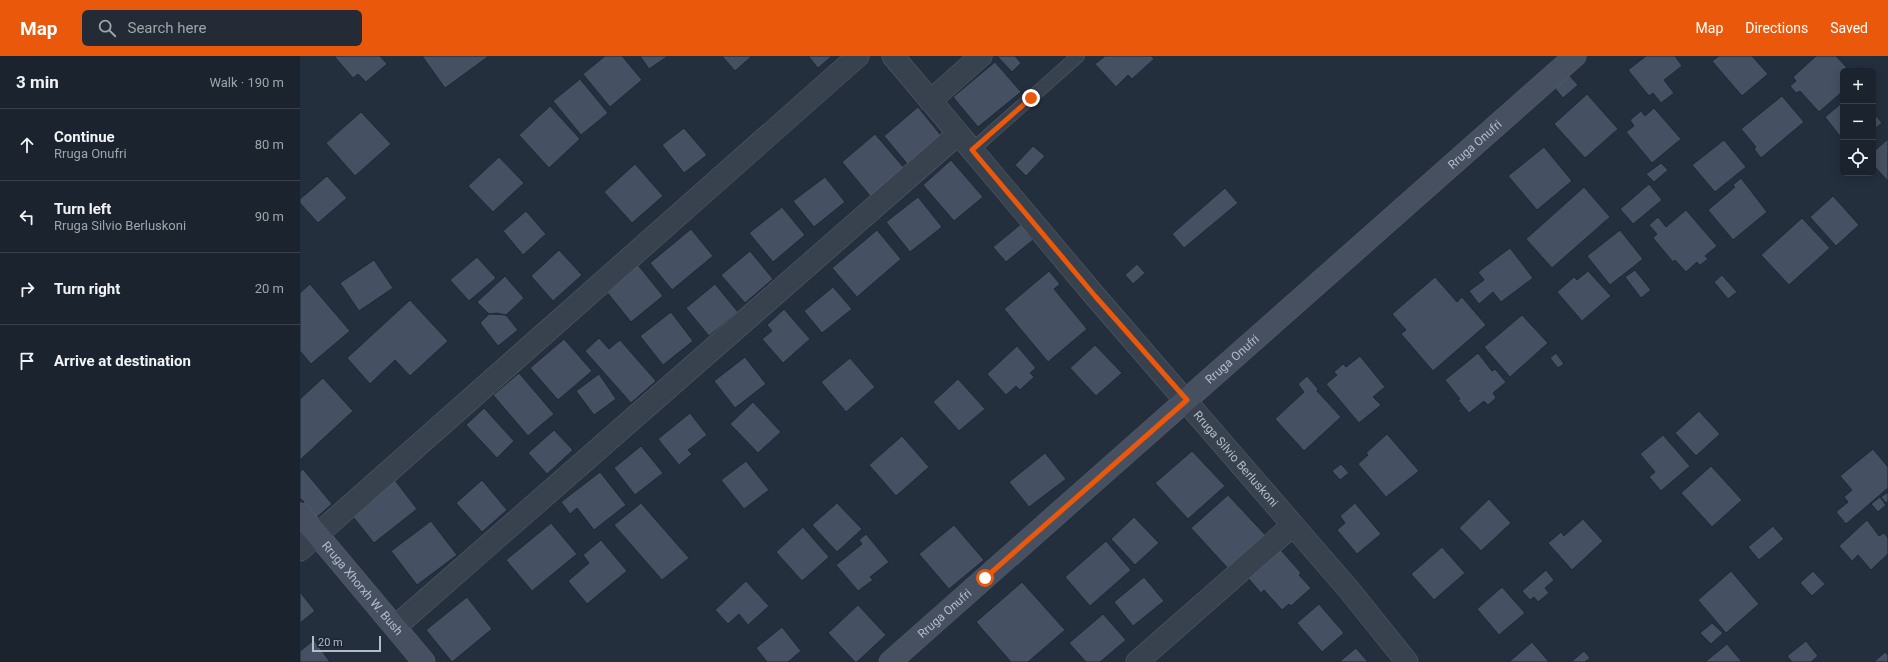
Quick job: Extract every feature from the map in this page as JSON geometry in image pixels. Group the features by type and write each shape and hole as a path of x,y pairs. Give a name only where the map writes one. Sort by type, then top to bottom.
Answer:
{"street":[{"path":"300,550 858,56"},
{"name":"Rruga Silvio Berluskoni","path":"893,56 1095,296 1187,400 1350,591 1407,662"},
{"path":"930,101 981,56"},
{"name":"Rruga Onufri","path":"890,662 1575,56"},
{"path":"395,627 958,134"},
{"name":"Rruga Xhorxh W. Bush","path":"300,514 424,662"},
{"path":"1137,662 1293,525"}],"lane":[{"path":"972,150 1078,56"}],"building":[{"path":"334,56 380,56 387,64 366,82 358,74 353,78"},
{"path":"422,56 489,56 445,88"},
{"path":"605,56 622,56 642,80 610,107 583,74"},
{"path":"640,56 668,56 649,69"},
{"path":"722,56 752,56 735,71"},
{"path":"808,56 832,56 818,68"},
{"path":"997,56 1015,56 1021,63 1012,72"},
{"path":"1105,56 1151,56 1154,59 1132,79 1128,75 1116,87 1095,64"},
{"path":"1646,56 1675,56 1682,66 1664,80 1674,93 1661,103 1653,93 1649,96 1628,70"},
{"path":"1719,56 1752,56 1768,74 1742,96 1712,61"},
{"path":"1816,56 1836,56 1847,68 1840,68 1840,94 1819,112 1800,91 1796,93 1790,86 1796,81 1793,77"},
{"path":"995,62 1021,92 978,127 953,97"},
{"path":"1567,73 1578,85 1563,98 1553,86"},
{"path":"580,79 608,113 581,135 553,101"},
{"path":"1587,94 1618,129 1585,158 1554,124"},
{"path":"1782,96 1804,122 1761,158 1754,149 1756,147 1741,129"},
{"path":"1840,104 1840,136 1825,117"},
{"path":"550,106 580,139 549,168 519,135"},
{"path":"918,107 943,138 909,166 884,136"},
{"path":"1654,108 1681,139 1652,163 1626,132 1634,126 1630,120 1641,111 1645,116"},
{"path":"361,112 391,144 355,176 326,143"},
{"path":"1876,116 1882,123 1876,128"},
{"path":"684,128 707,155 684,173 662,145"},
{"path":"875,134 905,169 871,197 842,162"},
{"path":"1888,139 1888,181 1876,168 1876,149"},
{"path":"1724,140 1746,167 1715,192 1692,165"},
{"path":"1033,146 1045,156 1026,176 1015,165"},
{"path":"1544,147 1572,181 1537,210 1508,176"},
{"path":"499,157 524,183 493,212 468,186"},
{"path":"951,160 983,197 954,221 923,185"},
{"path":"1661,163 1668,170 1654,182 1646,174"},
{"path":"635,164 663,196 632,223 604,192"},
{"path":"327,176 347,198 318,223 300,203 300,199"},
{"path":"825,177 845,202 814,227 793,201"},
{"path":"1741,178 1767,212 1733,240 1708,210 1735,187 1733,185"},
{"path":"1649,184 1662,200 1633,224 1620,209"},
{"path":"1584,187 1610,217 1552,268 1526,239"},
{"path":"1225,188 1238,203 1184,248 1172,234"},
{"path":"1833,196 1859,225 1836,246 1810,217"},
{"path":"918,197 942,227 910,252 886,222"},
{"path":"782,207 805,235 773,262 749,233"},
{"path":"1686,210 1717,246 1705,256 1708,259 1700,265 1697,262 1686,272 1675,260 1673,262 1653,238 1657,234 1649,225 1658,217 1666,227"},
{"path":"526,211 546,234 523,255 503,231"},
{"path":"1802,218 1830,248 1789,285 1761,255"},
{"path":"1021,224 1033,240 1006,262 993,247"},
{"path":"691,229 713,256 672,290 650,263"},
{"path":"877,230 901,259 857,297 832,268"},
{"path":"1620,230 1643,259 1610,285 1587,256"},
{"path":"1510,248 1533,278 1501,302 1493,292 1479,304 1469,291 1484,280 1478,272"},
{"path":"559,250 582,275 553,301 531,276"},
{"path":"750,251 773,279 745,303 721,275"},
{"path":"477,257 496,278 469,301 450,280"},
{"path":"374,260 393,288 359,311 340,283"},
{"path":"1137,264 1145,273 1133,284 1125,275"},
{"path":"638,265 663,296 631,322 606,291"},
{"path":"1635,270 1651,290 1641,298 1625,277"},
{"path":"1049,271 1060,284 1054,289 1087,329 1048,362 1004,309"},
{"path":"1588,271 1611,296 1582,321 1557,292 1574,277 1577,280"},
{"path":"1722,275 1737,292 1728,299 1714,282"},
{"path":"505,276 524,298 506,315 489,314 477,302"},
{"path":"1435,277 1457,302 1462,297 1486,325 1433,371 1401,334 1406,330 1392,314"},
{"path":"310,284 350,331 311,364 300,351 300,293"},
{"path":"715,284 738,312 709,336 686,308"},
{"path":"833,287 852,309 822,333 804,311"},
{"path":"410,300 448,341 410,376 395,360 370,384 347,358"},
{"path":"784,309 810,339 783,363 762,339 772,331 767,325"},
{"path":"671,312 693,341 663,365 640,336"},
{"path":"497,313 506,315 518,330 498,346 480,323 489,314"},
{"path":"1522,315 1548,343 1510,377 1484,347"},
{"path":"599,338 609,349 620,340 656,381 631,403 585,351"},
{"path":"564,339 592,371 558,400 530,368"},
{"path":"1095,345 1122,373 1096,396 1070,368"},
{"path":"1017,346 1036,368 1030,373 1034,377 1020,390 1016,386 1006,395 987,374"},
{"path":"1478,353 1492,371 1495,369 1506,382 1493,393 1496,398 1488,405 1484,401 1469,413 1458,400 1460,399 1445,380"},
{"path":"1556,353 1564,364 1558,368 1550,358"},
{"path":"1360,356 1385,387 1373,397 1381,405 1359,423 1326,384 1337,375 1334,372 1343,364 1346,367"},
{"path":"745,357 766,384 735,408 714,381"},
{"path":"850,358 875,387 846,412 821,382"},
{"path":"519,373 554,414 528,436 493,395"},
{"path":"599,374 616,399 594,415 576,391"},
{"path":"1307,376 1318,389 1317,391 1341,417 1304,451 1275,419 1304,392 1298,384"},
{"path":"323,378 353,411 300,460 300,399"},
{"path":"958,379 985,409 959,431 933,402"},
{"path":"753,402 781,432 758,453 730,424"},
{"path":"484,408 514,441 497,458 466,425"},
{"path":"1699,411 1720,434 1696,456 1675,433"},
{"path":"690,413 707,435 688,450 692,454 679,465 658,439"},
{"path":"554,430 573,450 547,474 528,453"},
{"path":"1387,434 1419,471 1386,497 1358,464 1368,455 1366,453"},
{"path":"1663,435 1690,466 1661,491 1649,477 1655,472 1640,454"},
{"path":"902,436 929,467 896,496 869,465"},
{"path":"641,446 663,473 635,495 614,468"},
{"path":"1873,449 1888,467 1888,488 1846,524 1836,512 1848,502 1844,497 1852,490 1840,476"},
{"path":"1192,451 1225,486 1188,519 1155,483"},
{"path":"1045,453 1066,479 1029,507 1009,482"},
{"path":"746,461 769,490 744,509 721,480"},
{"path":"1341,464 1349,473 1340,480 1332,471"},
{"path":"1711,466 1742,500 1712,527 1681,493"},
{"path":"303,469 332,504 315,519 302,504 304,502 300,498 300,472"},
{"path":"600,472 626,505 594,530 577,508 570,514 561,502"},
{"path":"394,479 417,509 374,543 350,513"},
{"path":"482,480 507,510 482,532 456,503"},
{"path":"1888,492 1888,501 1886,503 1881,497"},
{"path":"1228,495 1270,540 1233,574 1191,528"},
{"path":"1880,497 1886,505 1878,512 1871,504"},
{"path":"1489,499 1511,523 1481,551 1459,528"},
{"path":"641,503 689,558 662,580 614,525"},
{"path":"837,503 862,529 837,552 812,525"},
{"path":"1355,503 1381,534 1357,554 1337,530 1345,523 1340,516"},
{"path":"1134,517 1159,543 1135,565 1111,539"},
{"path":"1583,519 1603,541 1572,570 1548,543 1561,532 1564,536"},
{"path":"1867,520 1879,536 1884,533 1888,538 1888,554 1871,570 1858,555 1852,561 1839,546"},
{"path":"431,521 457,555 417,585 391,551"},
{"path":"551,523 577,554 532,591 506,560"},
{"path":"954,525 984,560 949,589 919,554"},
{"path":"1773,526 1784,539 1759,560 1748,547"},
{"path":"803,527 829,557 802,581 776,552"},
{"path":"866,534 889,562 870,577 873,580 858,591 836,565 862,544 859,540"},
{"path":"601,540 627,571 587,604 568,581 589,563 583,555"},
{"path":"1106,541 1131,570 1090,606 1065,577"},
{"path":"1442,547 1465,573 1434,600 1411,574"},
{"path":"1280,549 1301,573 1299,575 1311,588 1291,606 1289,604 1282,610 1264,590 1261,593 1248,578"},
{"path":"1546,570 1554,580 1545,588 1549,593 1538,602 1534,597 1530,600 1522,591"},
{"path":"1731,571 1759,604 1726,633 1698,600"},
{"path":"1813,571 1825,584 1812,596 1800,583"},
{"path":"1144,577 1164,601 1133,626 1114,602"},
{"path":"746,581 769,606 748,625 739,614 728,624 715,610"},
{"path":"1022,582 1065,630 1028,662 1011,662 976,622"},
{"path":"1502,587 1525,613 1499,635 1477,609"},
{"path":"300,592 315,611 300,623"},
{"path":"467,597 492,629 452,662 426,630"},
{"path":"1319,604 1344,633 1322,652 1297,623"},
{"path":"858,605 886,635 857,662 855,662 828,633"},
{"path":"1103,614 1126,640 1100,662 1086,662 1069,643"},
{"path":"1712,623 1723,633 1711,644 1700,633"},
{"path":"782,627 801,651 788,662 767,662 756,648"},
{"path":"314,640 330,662 300,662 300,651"},
{"path":"1806,641 1818,656 1811,662 1792,662 1787,656"},
{"path":"1532,642 1549,662 1509,662"},
{"path":"1727,644 1742,662 1705,662"},
{"path":"1356,648 1368,662 1339,662"},
{"path":"1584,651 1590,658 1585,662 1571,662"},
{"path":"1885,652 1888,655 1888,662 1874,662"}],"route":[{"path":"985,578 1187,400 1095,296 972,150 1031,98"}]}
